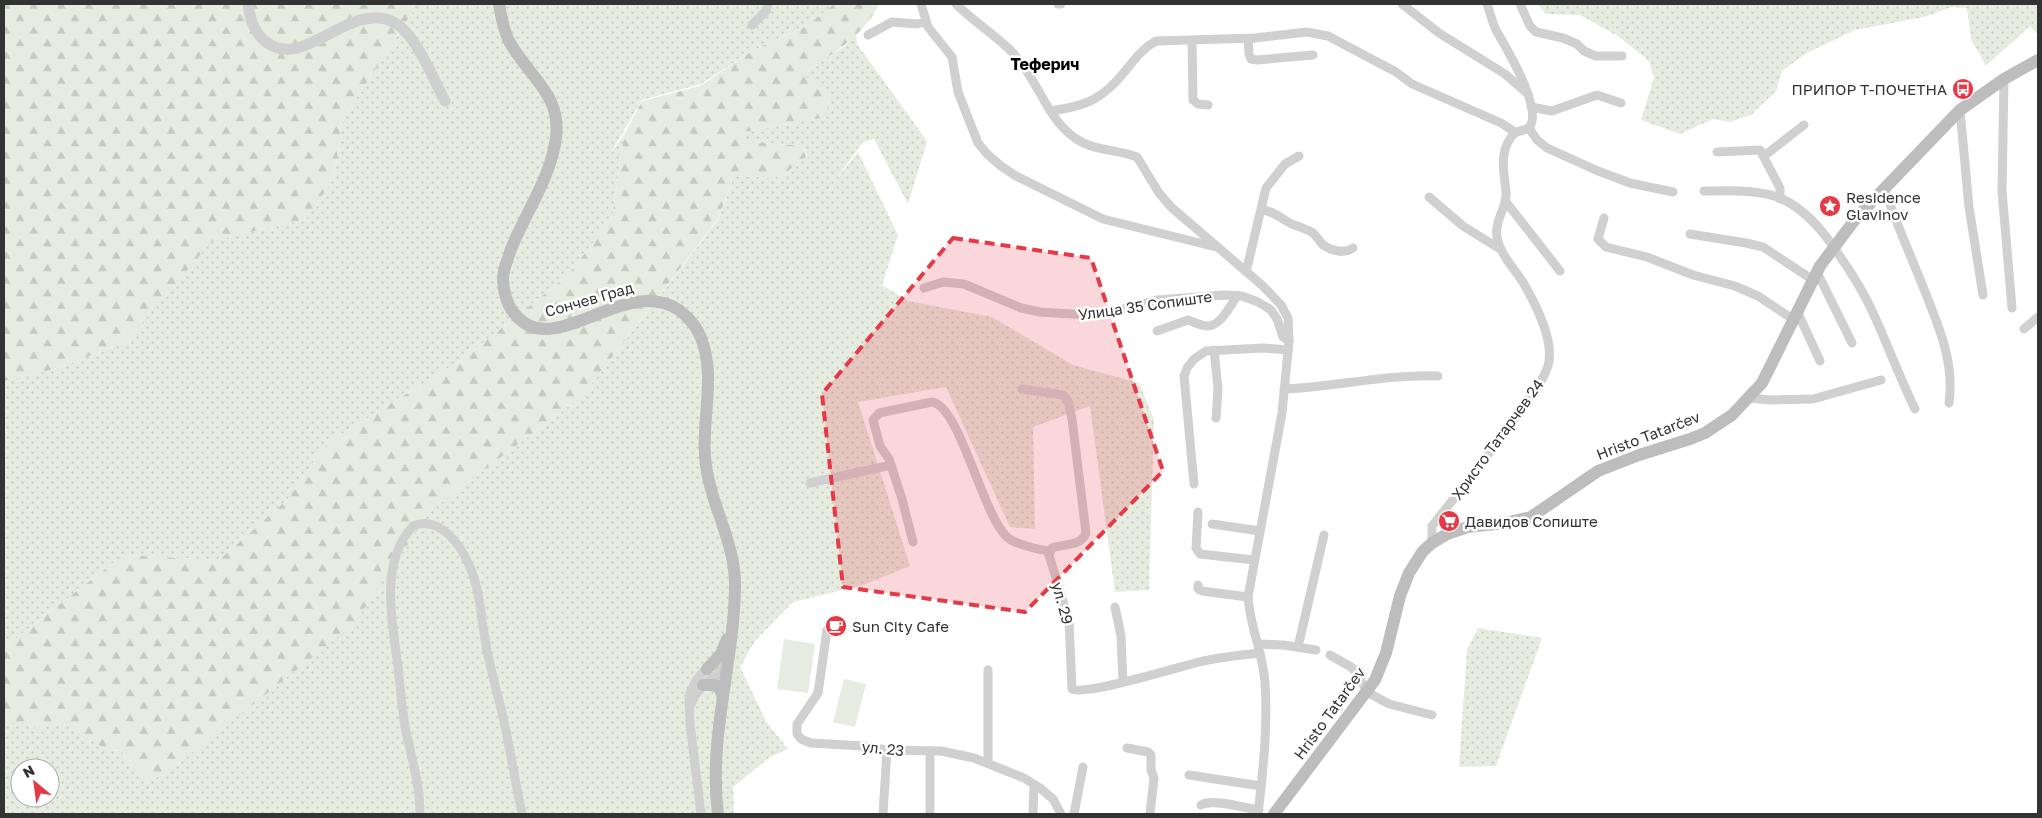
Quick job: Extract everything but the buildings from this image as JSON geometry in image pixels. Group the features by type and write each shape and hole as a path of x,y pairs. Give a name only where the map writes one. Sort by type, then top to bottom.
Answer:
{"main road":[{"name":"Сончев Град","path":"499,4 502,24 509,40 542,83 552,105 557,134 549,169 506,263 503,278 506,297 514,313 532,328 558,328 635,301 654,300 670,304 678,309 694,325 704,348 707,363 704,453 708,486 730,544 735,570 732,630 723,696"},
{"name":"Hristo Tatarčev","path":"1274,814 1367,692 1380,669 1400,596 1409,573 1423,551 1432,543 1448,534 1468,527 1505,523 1530,517 1598,471 1705,433 1732,414 1762,384 1815,276 1833,247 1857,217 1960,110 2004,79 2038,60"},
{"path":"708,669 721,654 732,630"},
{"path":"704,685 715,685 720,689 723,696 717,740 715,782 718,814"}],"street":[{"path":"248,4 251,22 261,38 272,47 288,51 310,44 350,22 370,18 390,20 407,33 417,45 445,101"},
{"path":"752,25 766,11 768,4"},
{"path":"921,4 925,22 952,57 958,92 978,143 1001,166 1016,176 1103,219 1218,248"},
{"path":"956,4 1013,53 1036,84 1057,122 1076,139 1098,148 1137,157 1165,200 1273,296 1287,313 1289,346 1282,413 1248,597 1251,622 1260,649 1265,682 1265,739 1259,812 1206,802 1201,805"},
{"path":"1402,4 1439,33 1505,74 1527,93"},
{"path":"1050,111 1072,108 1094,101 1115,84 1138,55 1156,40 1248,39 1307,32 1328,36 1381,63 1412,84 1501,123 1515,132 1529,128 1532,124 1531,107 1527,93 1509,52 1496,29 1487,4"},
{"path":"1520,4 1530,26 1536,32 1563,38 1596,56 1622,56"},
{"path":"868,35 892,22 917,24 925,22"},
{"path":"1248,39 1248,54 1257,60 1312,55"},
{"path":"1192,41 1192,100 1198,104 1208,105"},
{"path":"2004,79 2002,191 2012,308"},
{"path":"1531,107 1552,110 1597,95 1621,102"},
{"path":"1960,110 1969,207 1983,295"},
{"path":"1764,156 1804,125"},
{"path":"1529,128 1537,140 1547,148 1590,168 1630,183 1673,192"},
{"name":"Христо Татарчев 24","path":"1432,543 1432,526 1515,419 1540,383 1548,366 1549,347 1540,316 1524,284 1500,249 1497,229 1500,213 1506,202 1503,160 1515,132"},
{"path":"1717,152 1760,150 1780,188 1780,199"},
{"path":"1246,272 1266,188 1286,164 1299,156"},
{"path":"1884,188 1943,337 1949,364 1951,389 1949,403"},
{"path":"1704,190 1746,192 1780,199 1802,212 1814,222 1848,268 1874,314 1915,409"},
{"path":"1429,197 1464,226 1500,249"},
{"path":"1506,202 1560,271"},
{"path":"1262,210 1271,211 1292,224 1308,230 1315,234 1323,244 1331,248 1342,252 1348,252 1353,248"},
{"path":"1604,218 1598,239 1606,247 1647,257 1693,275 1736,286 1795,315 1820,361"},
{"path":"1690,234 1746,242 1763,247 1815,276 1852,342"},
{"name":"Улица 35 Сопиште","path":"924,288 944,282 964,284 1021,308 1040,312 1087,315 1107,313 1157,300 1214,295 1237,296 1258,302 1271,310 1289,346"},
{"path":"1157,331 1188,320 1205,326 1212,325 1218,322 1227,312 1237,296"},
{"path":"2024,329 2038,317"},
{"path":"1194,484 1184,376 1187,368 1194,359 1206,351 1289,346"},
{"path":"1214,350 1218,389 1216,418"},
{"path":"1284,389 1334,386 1394,376 1438,376"},
{"path":"1749,398 1771,400 1813,399 1881,380"},
{"path":"913,542 890,459 880,446 873,420 879,413 905,406 937,403 944,408 952,420 978,484 1005,536 1023,544 1050,551 1055,547 1080,541 1084,538 1086,533 1072,419 1068,401 1063,395 1022,389"},
{"path":"810,483 891,465"},
{"path":"1198,512 1196,548 1200,554 1254,560"},
{"path":"420,814 416,778 405,727 392,618 392,582 399,546 413,526 429,523 447,533 456,542 469,563 474,576 486,649 505,729 522,814"},
{"path":"1212,524 1260,531"},
{"path":"1298,647 1324,535"},
{"name":"ул. 29","path":"1050,551 1051,563 1069,621 1072,689 1080,690 1123,682 1199,662 1260,649 1298,647 1316,650"},
{"path":"1198,585 1198,588 1202,591 1248,597"},
{"path":"1115,607 1121,636 1123,682"},
{"name":"ул. 23","path":"827,630 818,692 810,708 797,724 797,734 801,739 807,742 863,746 887,750 955,753 988,763 1047,792 1061,814"},
{"path":"1330,655 1351,666 1367,692 1388,704 1432,715"},
{"path":"701,814 688,701 698,677 712,666 720,666 727,673"},
{"path":"988,670 988,763"},
{"path":"690,708 696,694 704,685 715,676 727,673"},
{"path":"1127,748 1148,752 1151,755 1151,770 1154,778 1150,814"},
{"path":"882,814 887,750"},
{"path":"930,751 930,814"},
{"path":"1074,814 1083,767"},
{"path":"1189,775 1261,786"},
{"path":"1033,814 1034,785"}],"highlighted area":[{"path":"953,238 1091,258 1163,471 1025,612 843,587 822,394"}],"green space":[{"path":"4,4 418,4 344,117 333,180 306,219 212,241 126,342 58,368 4,381"},
{"path":"418,4 834,4 808,25 752,51 701,84 642,100 609,156 624,135 612,218 568,275 464,358 326,444 288,499 219,560 123,555 5,647 4,652 4,430 11,437 4,429 4,381 58,368 126,342 211,241 306,219 333,180 344,117"},
{"path":"834,4 879,4 865,26 856,35 802,74 830,91 827,117 744,132 740,141 803,146 806,157 779,178 734,176 718,219 582,396 431,510 353,625 164,775 146,779 120,750 109,751 63,723 36,729 26,723 4,723 5,647 123,555 219,560 288,499 326,444 464,358 568,275 612,218 624,135 642,101 700,86 752,51 808,25"},
{"path":"1537,4 2038,4 2038,35 2030,26 1986,66 1971,39 1967,8 1952,7 1924,17 1855,30 1807,53 1782,71 1776,91 1751,115 1730,122 1713,119 1680,134 1641,120 1654,78 1649,61 1618,36 1580,15 1546,14"},
{"path":"856,34 857,44 927,141 908,204 874,139 863,142 833,183 858,152 898,235 882,285 908,301 992,317 1073,365 1139,383 1154,419 1149,590 1115,592 1090,406 1033,427 1035,529 1010,527 946,387 858,402 910,566 863,585 793,602 755,641 740,667 767,723 788,749 770,757 733,787 734,814 4,814 4,723 26,723 36,729 63,723 109,751 120,750 146,779 164,775 352,624 431,510 582,396 718,220 734,176 779,178 806,157 808,159 803,146 740,141 744,132 826,117 802,74 845,46"},
{"path":"1478,628 1542,638 1496,766 1459,767 1467,650"},
{"path":"784,639 815,644 808,693 777,689"},
{"path":"844,679 866,684 855,727 833,722"}],"place":[{"name":"ПРИПОР Т-ПОЧЕТНА","path":"1963,89"},
{"name":"Residence Glavinov","path":"1830,206"},
{"name":"Давидов Сопиште","path":"1449,521"},
{"name":"Sun City Cafe","path":"836,626"}],"district":[{"name":"Теферич","path":"1045,64"}]}
